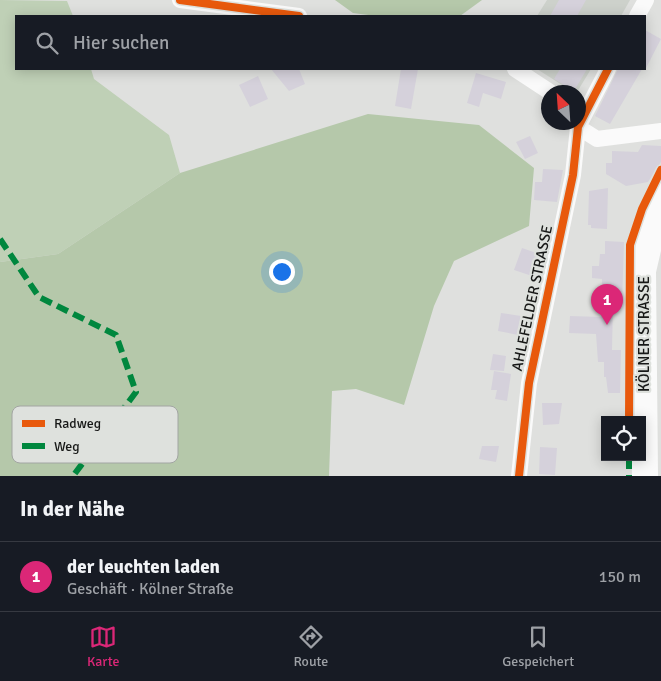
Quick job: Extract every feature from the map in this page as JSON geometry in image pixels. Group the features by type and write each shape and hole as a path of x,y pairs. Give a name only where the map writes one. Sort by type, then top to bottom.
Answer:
{"main road":[{"name":"KÖLNER STRASSE","path":"645,476 643,271 661,193"}],"street":[{"path":"180,0 292,15"},
{"path":"638,15 646,0"},
{"path":"517,70 541,86"},
{"path":"586,109 607,70"},
{"name":"AHLEFELDER STRASSE","path":"519,476 529,382 573,175 577,130"},
{"path":"584,130 597,139 661,131"}],"shaded area":[{"path":"547,0 630,0 622,15 538,15"},
{"path":"539,70 590,70 581,85 562,85"}],"green space":[{"path":"0,0 67,1 73,15 15,15 15,70 91,70 94,79 169,135 180,173 58,254 0,262"},
{"path":"335,0 482,0 461,15 368,15 353,13"},
{"path":"368,114 479,125 534,168 529,226 454,261 434,306 404,405 356,389 332,391 329,476 0,476 0,262 58,254 180,173"}],"building":[{"path":"559,0 586,0 578,15 551,15"},
{"path":"646,31 661,39 646,68"},
{"path":"272,70 299,70 305,84 289,91"},
{"path":"401,70 418,70 411,109 395,106"},
{"path":"559,70 586,70 578,85 564,85 554,79"},
{"path":"618,70 641,70 610,124 595,116"},
{"path":"476,73 506,82 501,99 483,93 479,107 467,103"},
{"path":"258,76 268,99 250,107 239,85"},
{"path":"530,136 538,153 525,159 516,142"},
{"path":"642,145 661,146 661,162 648,182 626,186 606,174 606,163 612,163 612,151 638,152"},
{"path":"543,169 563,170 557,202 534,200 535,182 542,182"},
{"path":"608,188 607,229 591,228 591,225 588,225 589,191"},
{"path":"605,241 624,242 622,304 613,304 612,350 621,350 620,393 608,393 606,377 604,377 604,362 598,362 596,334 569,333 570,316 601,317 602,279 592,278 592,266 599,266 600,254 605,254"},
{"path":"522,248 542,255 535,277 514,270"},
{"path":"501,313 521,316 519,325 529,337 498,331"},
{"path":"493,354 506,356 504,371 490,370"},
{"path":"494,371 511,374 507,401 495,399 497,390 491,390"},
{"path":"542,403 562,403 559,424 543,425"},
{"path":"482,446 499,446 496,462 479,459"},
{"path":"540,447 557,448 555,475 539,474"}],"marked path":[{"path":"0,239 39,297 116,335 136,392 126,406"},
{"path":"629,461 629,476"},
{"path":"73,476 83,463"}],"cycle path":[{"path":"180,0 292,15"},
{"path":"519,476 529,383 573,175 578,127 607,70"},
{"path":"629,416 630,245 642,209 661,170"}],"place":[{"name":"der leuchten laden","path":"607,325"}]}
